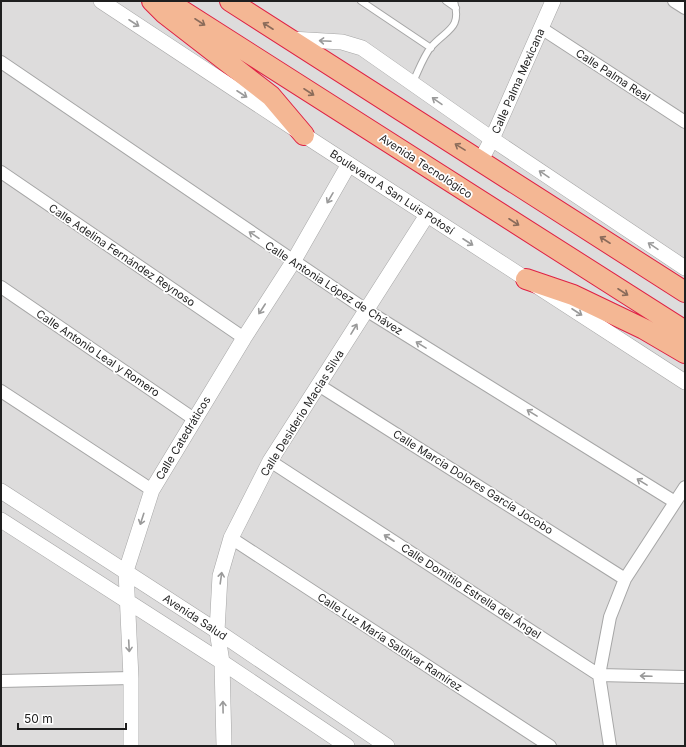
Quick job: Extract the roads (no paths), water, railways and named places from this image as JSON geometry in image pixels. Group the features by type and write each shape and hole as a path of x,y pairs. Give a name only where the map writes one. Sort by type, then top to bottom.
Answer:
{"highway":[{"path":"152,1 164,13 271,96 304,135"},
{"name":"Avenida Tecnológico","path":"167,1 685,331"},
{"path":"230,1 481,160 685,292"},
{"path":"526,279 573,295 644,329 685,353"}],"street":[{"name":"Boulevard A San Luis Potosí","path":"101,1 304,135 685,382"},
{"name":"Calle Palma Mexicana","path":"481,160 492,139 553,1"},
{"path":"674,1 685,8"},
{"name":"Calle Palma Real","path":"541,28 685,122"},
{"path":"289,39 342,42 362,48 492,139 685,268"},
{"name":"Calle Antonia López de Chávez","path":"1,62 293,262 366,310 675,502"},
{"name":"Calle Catedráticos","path":"131,746 131,678 126,599 126,571 152,490 244,338 293,262 349,164"},
{"name":"Calle Adelina Fernández Reynoso","path":"1,172 244,338"},
{"name":"Calle Desiderio Macías Silva","path":"224,746 222,662 216,630 220,576 231,538 270,461 320,386 366,310 427,215"},
{"name":"Calle Antonio Leal y Romero","path":"1,288 194,419"},
{"name":"Calle Marcia Dolores García Jocobo","path":"320,386 625,579"},
{"path":"1,391 152,490"},
{"name":"Calle Domitilo Estrella del Ángel","path":"270,461 599,675"},
{"path":"610,746 599,675 610,617 625,579 685,487"},
{"name":"Avenida Salud","path":"1,491 216,630 387,746"},
{"name":"Avenida Salud","path":"1,520 126,599 347,746"},
{"name":"Calle Luz María Saldívar Ramírez","path":"231,538 550,746"},
{"path":"599,675 685,677"},
{"path":"1,681 131,678"}],"lane":[{"path":"361,1 431,48"},
{"path":"446,1 456,8"},
{"path":"412,84 431,48 454,26 457,19 454,1"}]}
